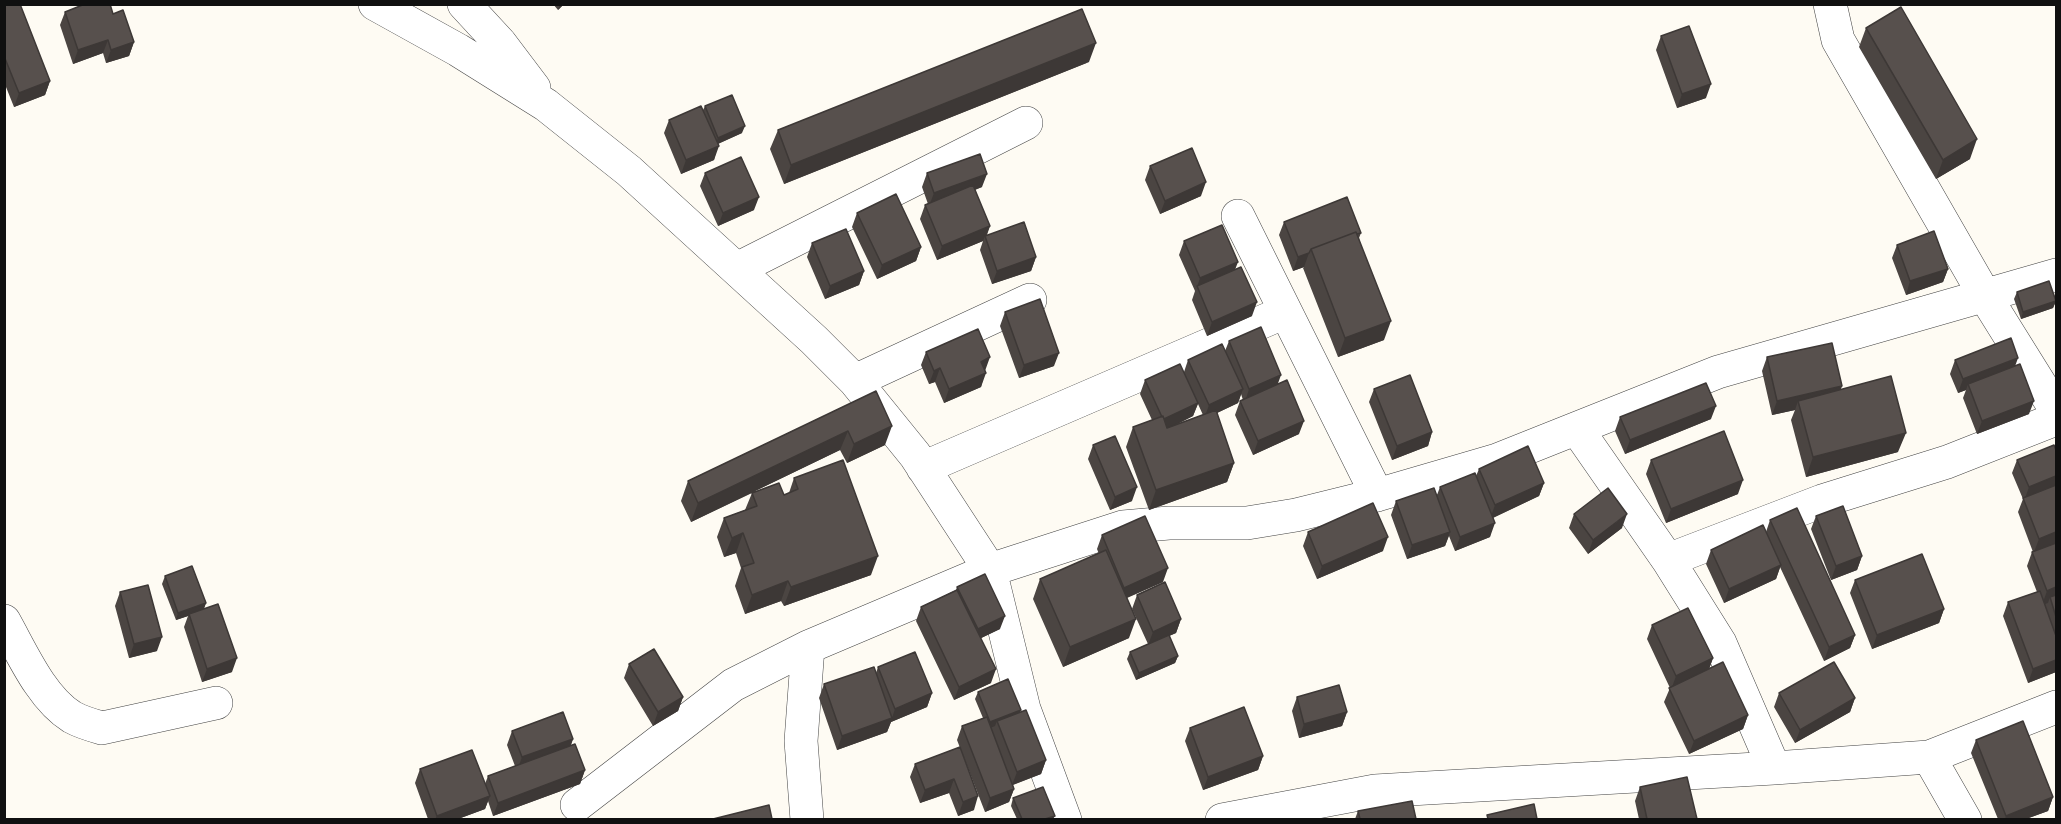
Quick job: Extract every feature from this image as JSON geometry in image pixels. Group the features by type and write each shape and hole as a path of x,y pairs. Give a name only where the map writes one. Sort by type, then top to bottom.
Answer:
{"street":[{"path":"375,4 458,50 546,105 629,171 814,340 855,381 923,468 990,570 1024,709 1065,819"},
{"path":"464,4 500,44 546,105"},
{"path":"1830,4 1838,39 1985,296 2056,410"},
{"path":"737,269 1026,123"},
{"path":"1238,216 1377,495"},
{"path":"577,805 733,685 808,647 990,570 1123,527 1169,523 1248,523 1296,515 1377,495 1497,460 1718,372 2056,275"},
{"path":"855,381 1030,300"},
{"path":"923,468 1285,312"},
{"path":"1668,560 1822,501 1947,462 2056,419"},
{"path":"1577,429 1668,560 1719,643 1774,768"},
{"path":"4,621 53,701 69,715 84,723 102,728 112,727 216,703"},
{"path":"807,819 801,741 808,647"},
{"path":"1222,819 1375,791 1929,757 2056,707"},
{"path":"1929,757 1965,819"}],"building":[{"path":"4,4 20,4 50,81 19,93 4,56"},
{"path":"85,4 110,4 113,14 123,10 134,42 111,50 108,40 78,50 65,12"},
{"path":"1901,7 1977,139 1943,160 1866,28"},
{"path":"1082,9 1096,43 791,165 778,130"},
{"path":"1689,26 1711,84 1682,94 1661,36"},
{"path":"732,95 745,126 718,138 705,106"},
{"path":"701,106 719,146 686,160 669,120"},
{"path":"1192,148 1206,182 1165,201 1150,166"},
{"path":"980,154 987,174 934,193 927,173"},
{"path":"741,157 759,197 723,213 705,173"},
{"path":"973,185 990,226 942,246 925,205"},
{"path":"896,194 921,247 882,265 857,213"},
{"path":"1347,197 1361,233 1356,232 1311,249 1309,253 1298,257 1284,222"},
{"path":"1024,222 1036,257 997,271 985,236"},
{"path":"1222,225 1238,262 1200,278 1184,241"},
{"path":"846,229 864,271 830,286 812,243"},
{"path":"1934,231 1948,269 1910,281 1897,245"},
{"path":"1356,232 1391,321 1345,338 1311,249"},
{"path":"1241,267 1257,302 1212,322 1197,286"},
{"path":"2049,281 2056,301 2023,312 2017,292"},
{"path":"1040,299 1059,353 1024,365 1005,312"},
{"path":"1261,327 1281,375 1249,389 1229,341"},
{"path":"978,329 990,357 981,362 986,373 949,389 940,368 934,371 926,352"},
{"path":"2011,338 2018,358 1963,379 1955,360"},
{"path":"1832,343 1842,386 1777,401 1767,357"},
{"path":"1222,344 1243,389 1209,405 1188,360"},
{"path":"1180,364 1198,403 1164,419 1145,380"},
{"path":"2020,364 2034,401 1982,421 1968,384"},
{"path":"1410,375 1432,432 1397,446 1374,389"},
{"path":"1891,376 1906,433 1813,457 1798,401"},
{"path":"1287,380 1304,421 1258,441 1240,401"},
{"path":"1706,383 1716,406 1630,440 1620,417"},
{"path":"876,391 892,426 854,444 848,431 698,503 688,481"},
{"path":"1216,410 1234,463 1156,490 1133,427 1163,416 1167,428"},
{"path":"1724,431 1743,480 1671,509 1651,460"},
{"path":"1115,436 1137,487 1115,497 1093,445"},
{"path":"2054,445 2056,476 2029,487 2017,460"},
{"path":"1528,446 1544,483 1495,505 1479,469"},
{"path":"843,460 878,556 791,587 788,581 752,595 742,567 754,563 743,533 732,538 724,518 757,506 752,493 779,483 784,495 798,489 794,478"},
{"path":"1475,473 1495,523 1460,537 1440,487"},
{"path":"2056,485 2056,532 2039,539 2023,498"},
{"path":"1434,488 1450,532 1412,545 1396,501"},
{"path":"1608,488 1627,514 1593,540 1574,514"},
{"path":"1373,503 1388,537 1322,566 1308,532"},
{"path":"1843,506 1862,556 1836,566 1816,516"},
{"path":"1797,508 1855,635 1829,647 1770,520"},
{"path":"1145,516 1168,568 1124,588 1102,535"},
{"path":"1763,525 1781,565 1729,589 1711,550"},
{"path":"2056,543 2056,587 2047,591 2032,552"},
{"path":"1106,550 1136,619 1070,647 1040,579"},
{"path":"1922,554 1944,609 1877,635 1855,580"},
{"path":"192,566 206,603 178,613 165,576"},
{"path":"985,574 1005,616 978,629 957,587"},
{"path":"1165,582 1181,619 1153,632 1137,595"},
{"path":"148,585 162,637 134,644 120,592"},
{"path":"957,590 996,669 959,687 921,607"},
{"path":"2040,591 2056,636 2056,660 2033,669 2008,602"},
{"path":"2056,595 2056,617 2050,597"},
{"path":"218,604 237,658 207,669 189,614"},
{"path":"1688,608 1713,658 1676,676 1652,625"},
{"path":"1169,635 1178,656 1139,673 1130,652"},
{"path":"654,649 683,697 658,712 629,664"},
{"path":"915,652 932,693 895,709 878,667"},
{"path":"1723,662 1748,715 1694,741 1669,688"},
{"path":"1834,662 1855,698 1800,730 1779,693"},
{"path":"874,667 892,718 842,736 824,684"},
{"path":"1008,679 1021,710 990,722 978,692"},
{"path":"1339,685 1347,712 1304,724 1297,697"},
{"path":"1244,707 1263,756 1208,777 1190,728"},
{"path":"1026,710 1046,760 1017,772 997,721"},
{"path":"563,712 573,739 522,757 512,731"},
{"path":"987,717 1014,789 990,798 962,726"},
{"path":"2023,721 2053,797 2006,816 1976,740"},
{"path":"575,744 585,770 498,803 488,776"},
{"path":"960,747 978,796 963,802 954,779 925,790 915,764"},
{"path":"472,750 490,796 437,816 420,769"},
{"path":"1687,777 1697,819 1647,819 1640,787"},
{"path":"1043,787 1055,816 1045,819 1022,819 1013,798"},
{"path":"1412,801 1416,819 1360,819 1358,811"},
{"path":"1534,804 1537,819 1488,819 1487,815"},
{"path":"769,805 772,819 713,819"}]}
